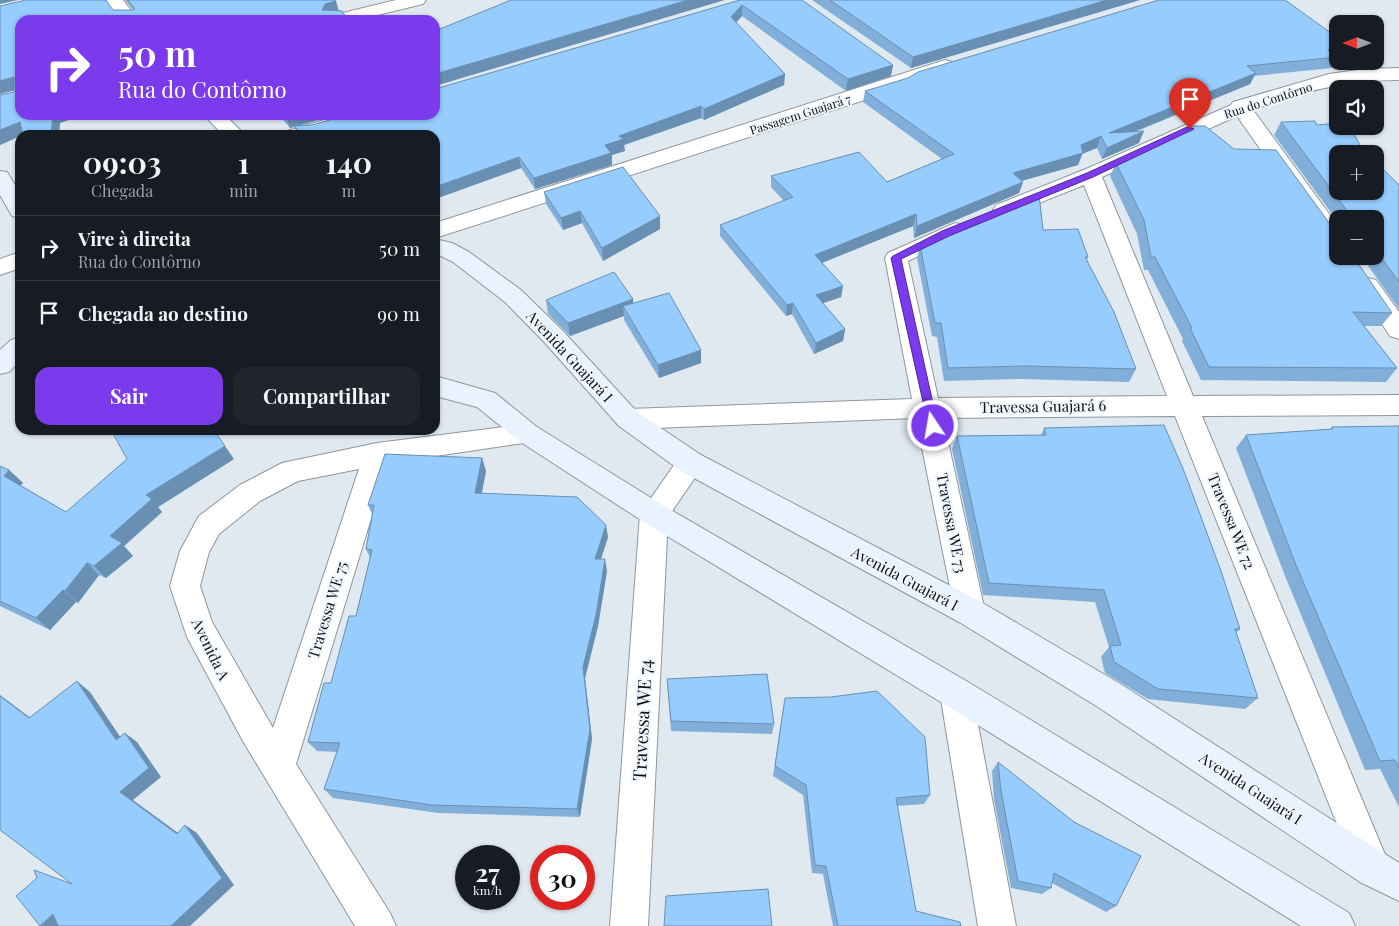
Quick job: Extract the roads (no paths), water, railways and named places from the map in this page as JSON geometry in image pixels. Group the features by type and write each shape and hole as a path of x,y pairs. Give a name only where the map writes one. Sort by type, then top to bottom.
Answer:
{"main road":[{"path":"0,177 15,202"},
{"name":"Avenida Guajará I","path":"440,247 461,257 513,296 554,337 628,419 691,463 970,612 1110,696 1386,876"},
{"path":"0,365 15,351"},
{"path":"440,387 486,400 528,434 654,514 956,693 1336,926"}],"street":[{"path":"114,0 125,15"},
{"path":"356,15 417,0"},
{"name":"Passagem Guajará 7","path":"440,228 898,83 900,72 964,60"},
{"name":"Rua do Contôrno","path":"896,258 977,221 1090,175 1240,106 1346,77 1399,74"},
{"path":"1240,106 1329,230"},
{"path":"219,120 230,130"},
{"path":"311,130 345,120"},
{"name":"Travessa WE 72","path":"1090,175 1185,405 1386,876"},
{"name":"Travessa WE 73","path":"896,258 929,408 970,612"},
{"path":"0,267 15,262"},
{"path":"1353,265 1399,330"},
{"name":"Travessa Guajará 6","path":"628,419 929,408 1399,404"},
{"name":"Avenida A","path":"377,926 329,852 226,679 198,627 186,586 195,551 209,525 250,493 292,471 377,454 528,434"},
{"name":"Travessa WE 75","path":"278,766 377,454"},
{"path":"654,514 691,463"},
{"name":"Travessa WE 74","path":"630,926 654,514"},
{"path":"956,693 997,926"}]}
